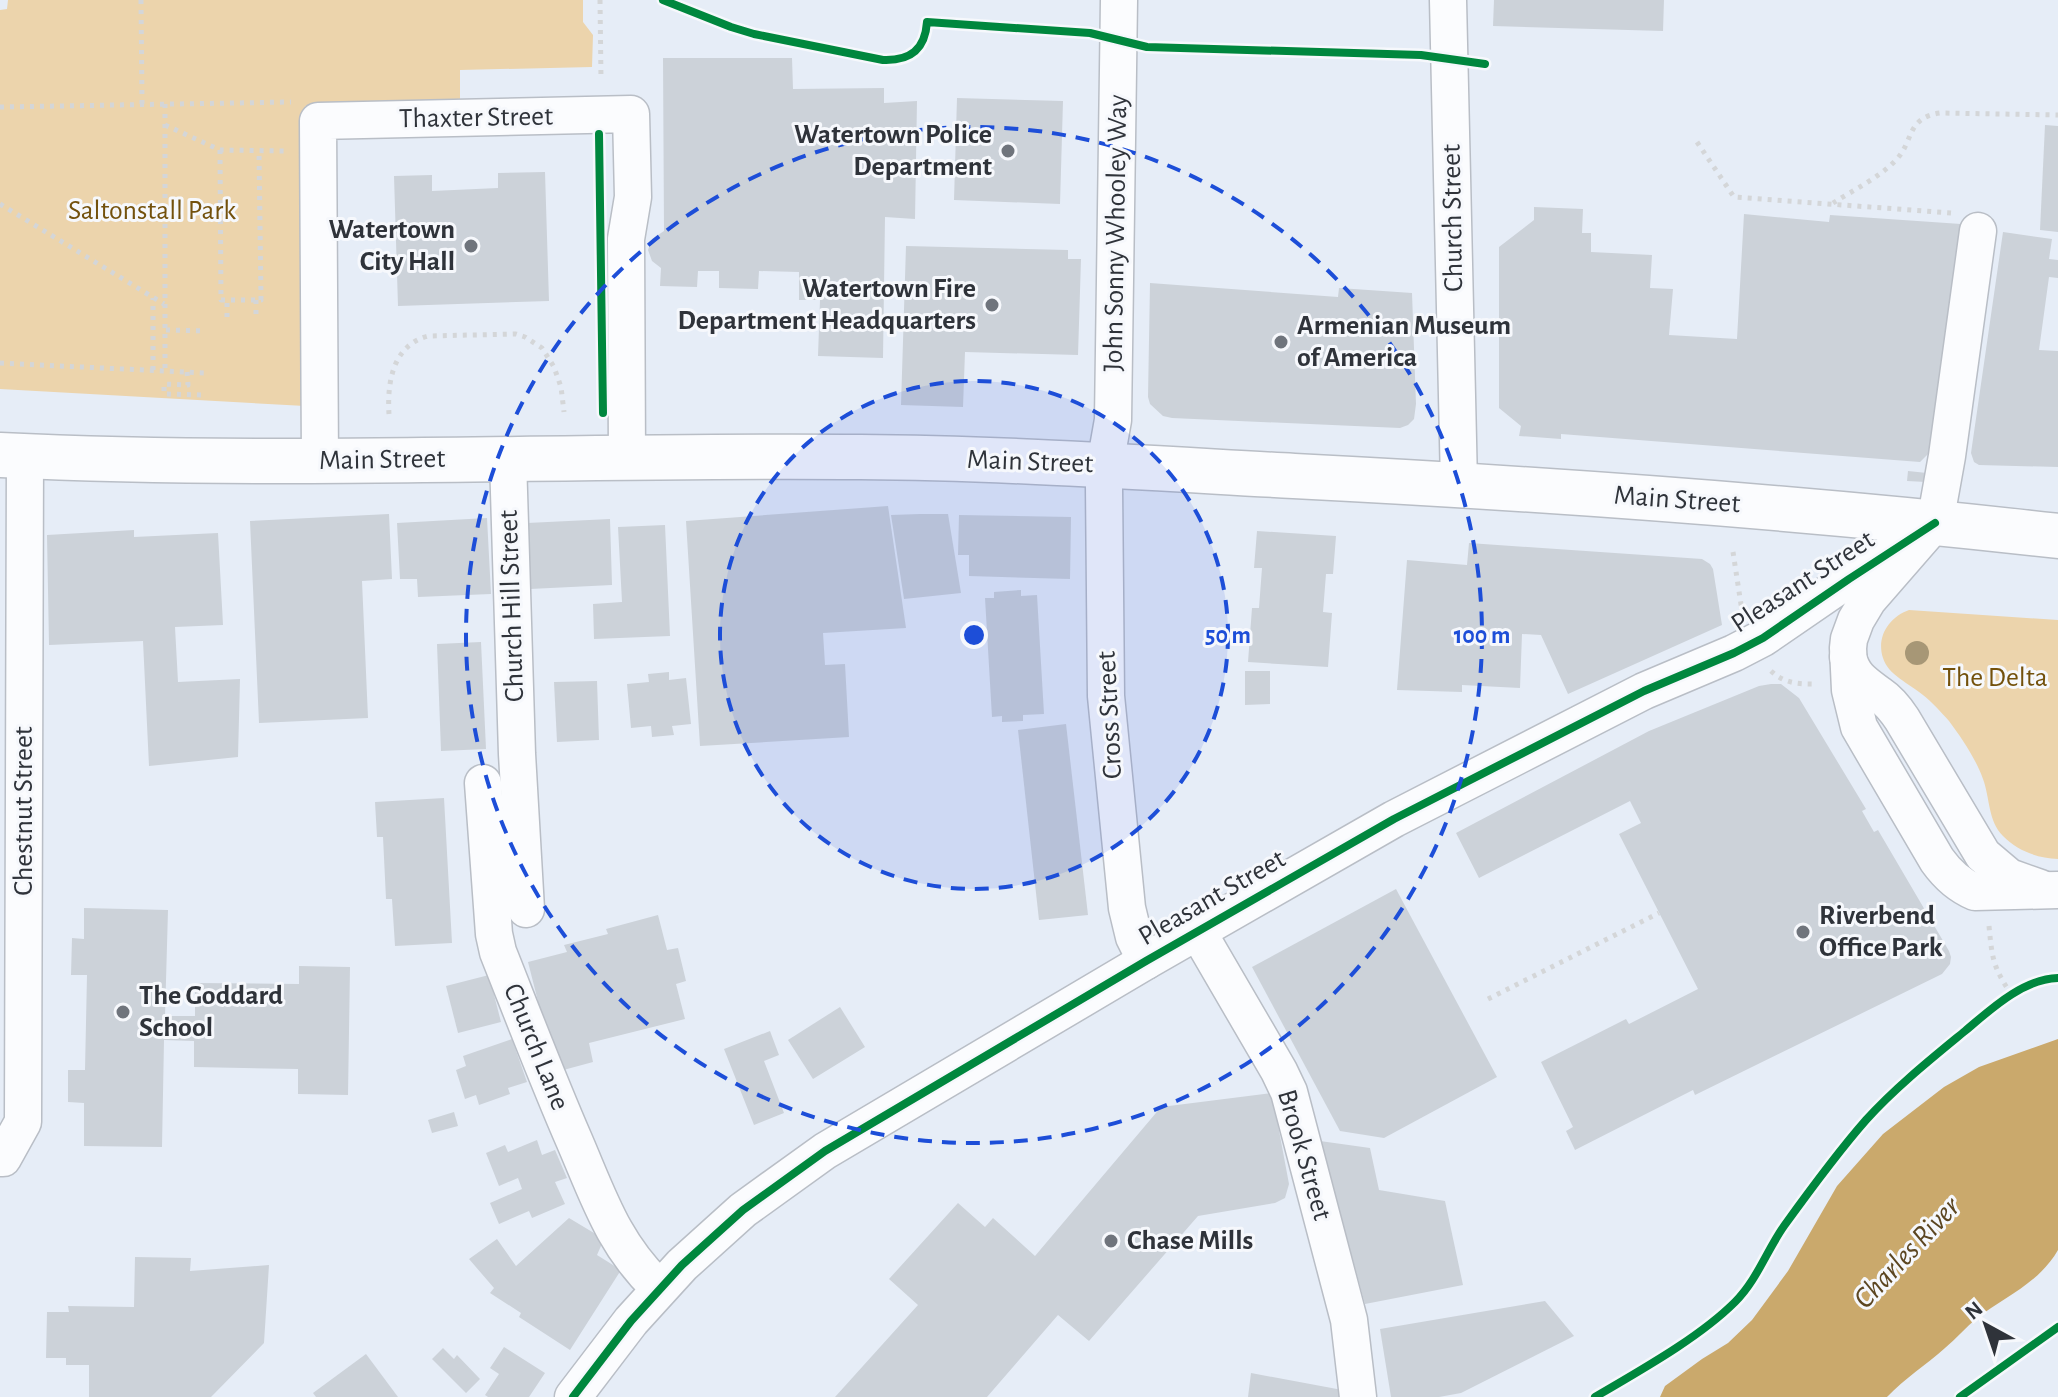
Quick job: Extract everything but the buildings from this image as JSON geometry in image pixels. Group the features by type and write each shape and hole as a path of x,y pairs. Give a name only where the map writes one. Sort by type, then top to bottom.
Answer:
{"main road":[{"name":"Main Street","path":"12,456 236,461 865,457 1105,465 1459,484 1785,508 2055,537"}],"street":[{"name":"John Sonny Whooley Way","path":"1105,465 1113,420 1119,0"},
{"name":"Church Street","path":"1448,0 1459,484"},
{"name":"Thaxter Street","path":"320,461 318,121 631,114 633,197 626,239 627,457"},
{"path":"1978,231 1935,523 1861,610 1849,639 1850,690 1859,727 1949,876 1975,892 2056,890"},
{"name":"Chestnut Street","path":"0,1158 3,1158 23,1122 12,456"},
{"name":"Church Hill Street","path":"508,459 517,754 526,909"},
{"name":"Cross Street","path":"1105,465 1108,726 1127,908 1133,932 1146,961"},
{"name":"Pleasant Street","path":"573,1397 616,1339 659,1288 695,1252 743,1210 825,1151 1146,961 1429,800 1644,691 1763,638 1935,523"},
{"name":"Church Lane","path":"483,783 498,952 611,1226 631,1258 659,1288"},
{"name":"Brook Street","path":"1198,932 1279,1071 1293,1104 1349,1320 1358,1397"}],"path":[{"path":"141,0 142,105"},
{"path":"600,0 601,92"},
{"path":"0,107 300,102"},
{"path":"165,104 165,371"},
{"path":"1833,204 1896,160 1913,128 1921,118 1930,114 2058,115"},
{"path":"165,125 220,150 300,151"},
{"path":"1697,142 1734,197 1963,214 1976,222 1978,231"},
{"path":"220,150 221,300 261,300 259,151"},
{"path":"0,204 165,305"},
{"path":"153,297 153,370"},
{"path":"227,300 227,317"},
{"path":"256,300 256,317"},
{"path":"165,330 205,331"},
{"path":"389,414 393,369 402,351 419,338 516,334 533,341 549,357 558,377 564,412"},
{"path":"0,363 204,373"},
{"path":"187,372 188,385 164,384 164,394 204,395"},
{"path":"1733,552 1743,619"},
{"path":"1766,666 1790,683 1818,684"},
{"path":"1488,999 1659,913"},
{"path":"1989,918 1993,963 2002,980 2016,993 2004,1001"}],"green space":[{"name":"Saltonstall Park","path":"8,0 583,0 583,22 593,35 592,67 460,70 460,100 305,106 305,406 0,389 0,10 7,9"},
{"name":"The Delta","path":"1909,610 2058,620 2058,859 2028,853 2003,836 1992,816 1980,771 1958,734 1933,704 1894,674 1886,664 1881,650 1883,635 1890,623"}],"water":[{"name":"Charles River","path":"2058,1039 2058,1250 2032,1280 1977,1318 1887,1397 1660,1397 1665,1386 1728,1343 1752,1320 1788,1271 1837,1186 1883,1134 1944,1087 1979,1067"}],"cycle path":[{"path":"663,0 754,34 883,60 901,58 914,52 923,40 927,22 1090,33 1147,47 1421,55 1485,64"},
{"path":"599,134 603,413"},
{"path":"573,1397 631,1321 682,1265 743,1210 825,1151 1394,819 1644,691 1763,638 1935,523"},
{"path":"1595,1397 1686,1341 1735,1302 1750,1284 1784,1226 1824,1172 1866,1120 1902,1085 2008,997 2032,984 2058,978"},
{"path":"1960,1397 2058,1327"}],"place":[{"name":"Watertown Police Department","path":"1008,151"},
{"name":"Watertown City Hall","path":"471,246"},
{"name":"Watertown Fire Department Headquarters","path":"992,305"},
{"name":"Armenian Museum of America","path":"1281,342"},
{"name":"Riverbend Office Park","path":"1803,932"},
{"name":"The Goddard School","path":"123,1012"},
{"name":"Chase Mills","path":"1111,1241"}]}
